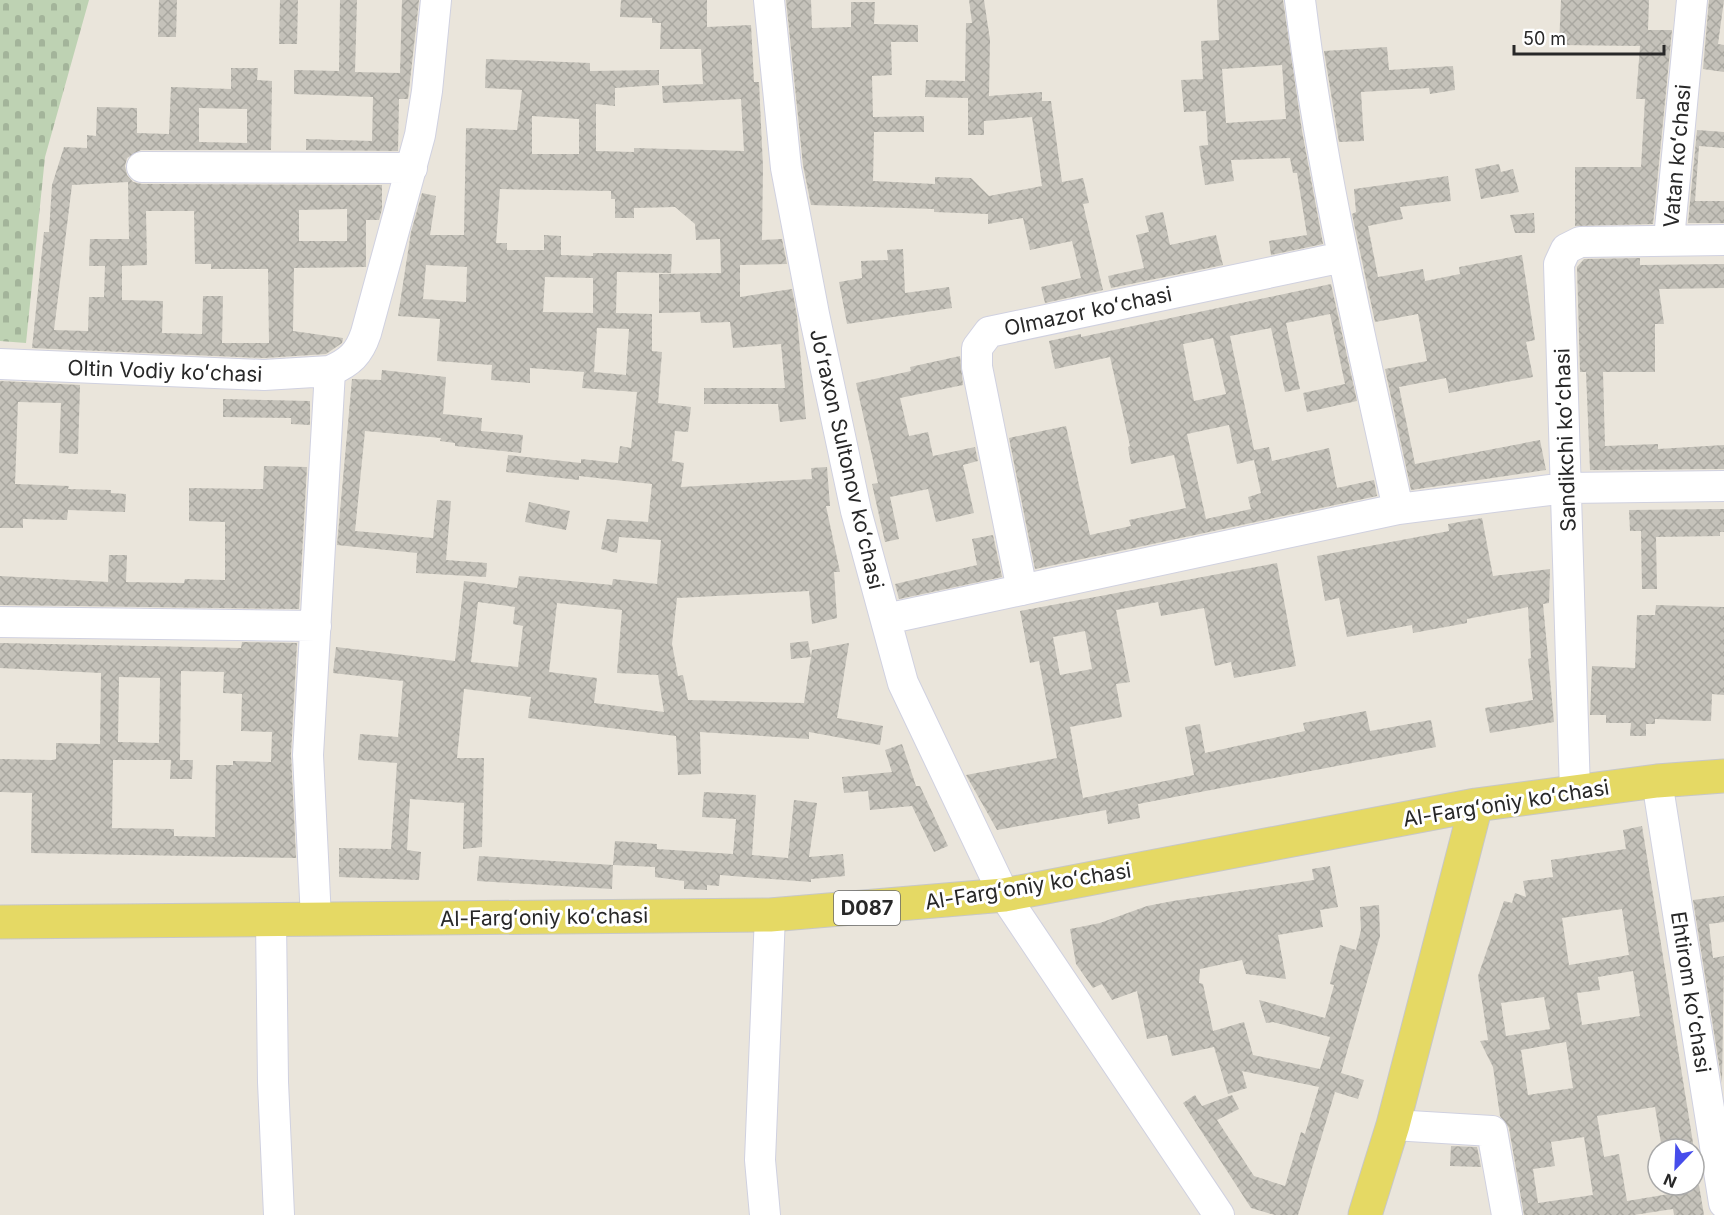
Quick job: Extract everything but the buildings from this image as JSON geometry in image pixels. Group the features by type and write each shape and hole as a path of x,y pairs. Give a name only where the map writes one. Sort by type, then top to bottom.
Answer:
{"main road":[{"name":"Al-Fargʻoniy koʻchasi","path":"0,922 770,915 890,907 1004,895 1476,805 1657,781 1724,776"},
{"path":"1365,1215 1393,1125 1476,805"}],"street":[{"name":"Oltin Vodiy koʻchasi","path":"0,364 264,375 330,371 354,359 362,347 412,168 427,91 435,0"},
{"name":"Joʻraxon Sultonov koʻchasi","path":"769,0 786,168 848,478 903,682 1004,895 1219,1215"},
{"path":"1300,0 1312,95 1343,258 1398,509"},
{"name":"Vatan koʻchasi","path":"1669,240 1692,0"},
{"path":"142,167 412,168"},
{"name":"Sandikchi koʻchasi","path":"1575,792 1559,264 1566,249 1580,242 1724,240"},
{"name":"Olmazor koʻchasi","path":"1022,590 977,368 977,348 989,332 1343,258"},
{"path":"316,919 308,755 330,371"},
{"path":"886,619 1398,509 1566,488 1724,486"},
{"path":"0,622 316,626"},
{"name":"Ehtirom koʻchasi","path":"1657,781 1724,1203"},
{"path":"765,1215 760,1160 770,915"},
{"path":"271,920 273,1082 279,1215"},
{"path":"1393,1125 1492,1131 1507,1215"}],"green space":[{"path":"0,0 89,0 45,157 26,343 0,341"}]}
